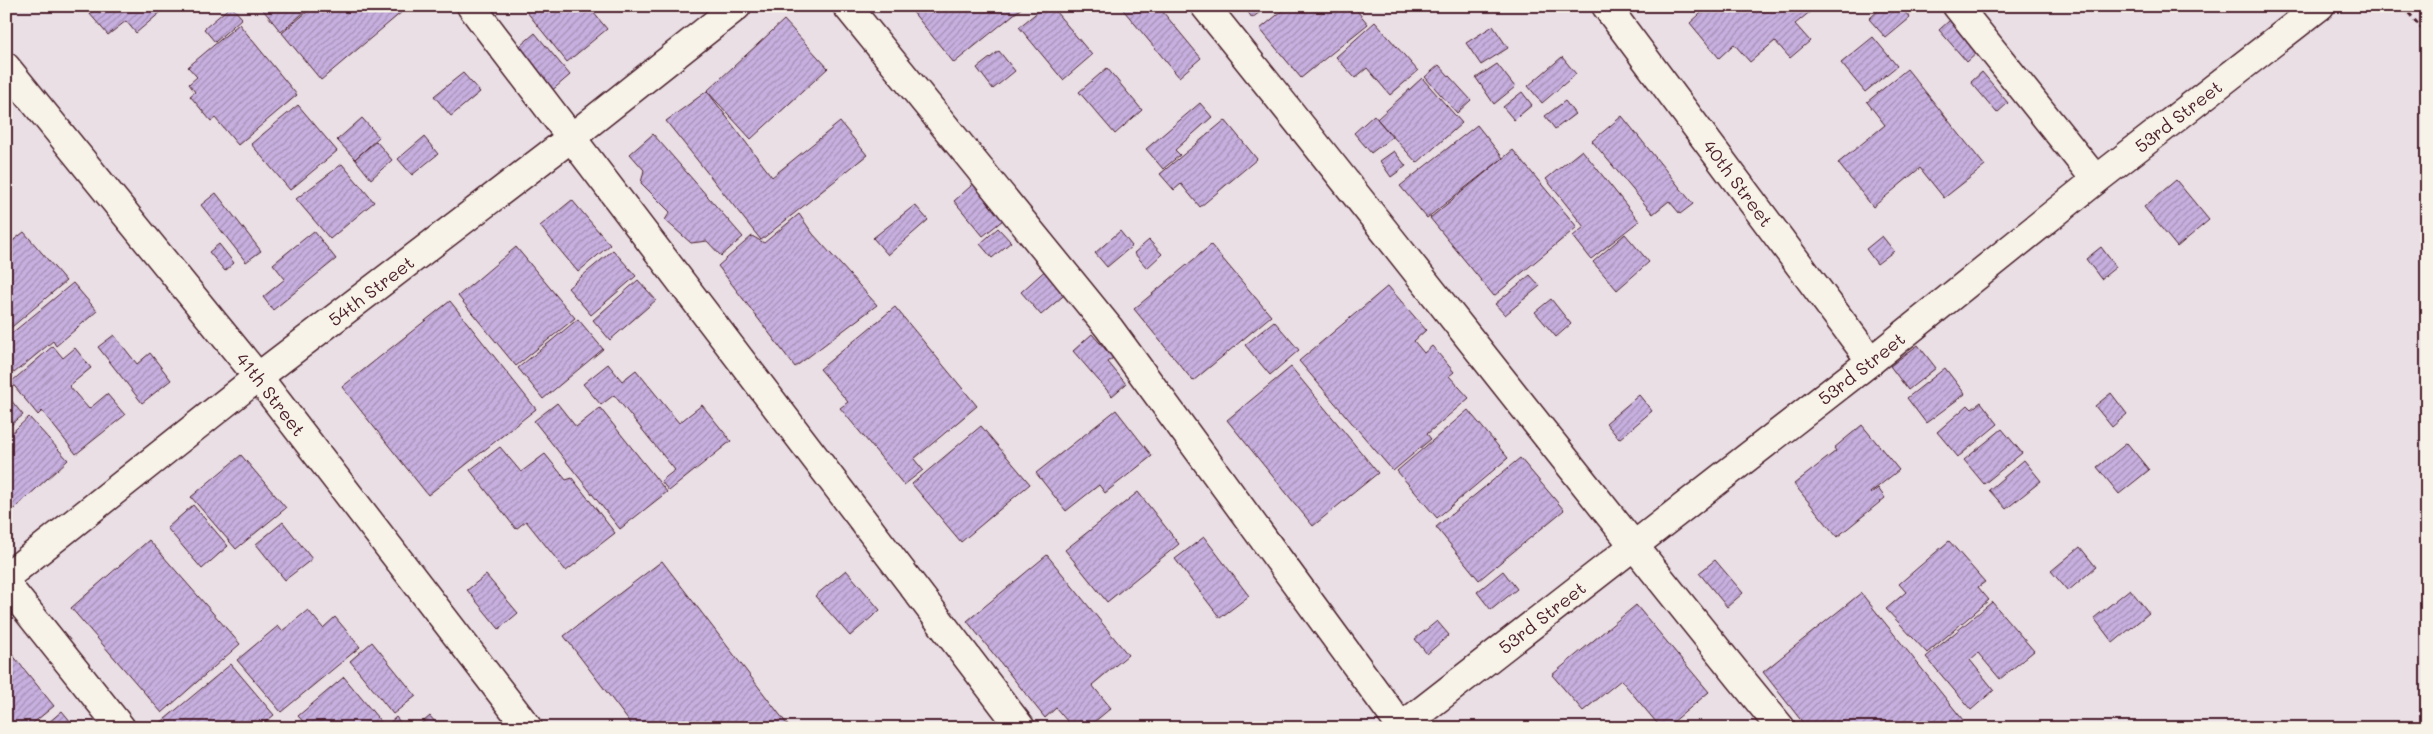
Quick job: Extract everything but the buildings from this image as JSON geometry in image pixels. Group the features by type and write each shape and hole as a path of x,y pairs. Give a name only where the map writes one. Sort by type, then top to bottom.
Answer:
{"street":[{"path":"471,6 1021,728"},
{"name":"54th Street","path":"6,577 258,377 572,138 737,6"},
{"path":"847,6 1109,328 1401,727"},
{"path":"1205,6 1333,165 1633,547 1781,728"},
{"name":"40th Street","path":"1606,6 1871,361"},
{"path":"1957,6 2096,180"},
{"name":"53rd Street","path":"1401,727 1871,361 2096,180 2320,6"},
{"name":"41th Street","path":"6,67 258,377 528,728"},
{"path":"6,584 121,728"}],"path":[{"path":"2404,6 2427,35"}]}
